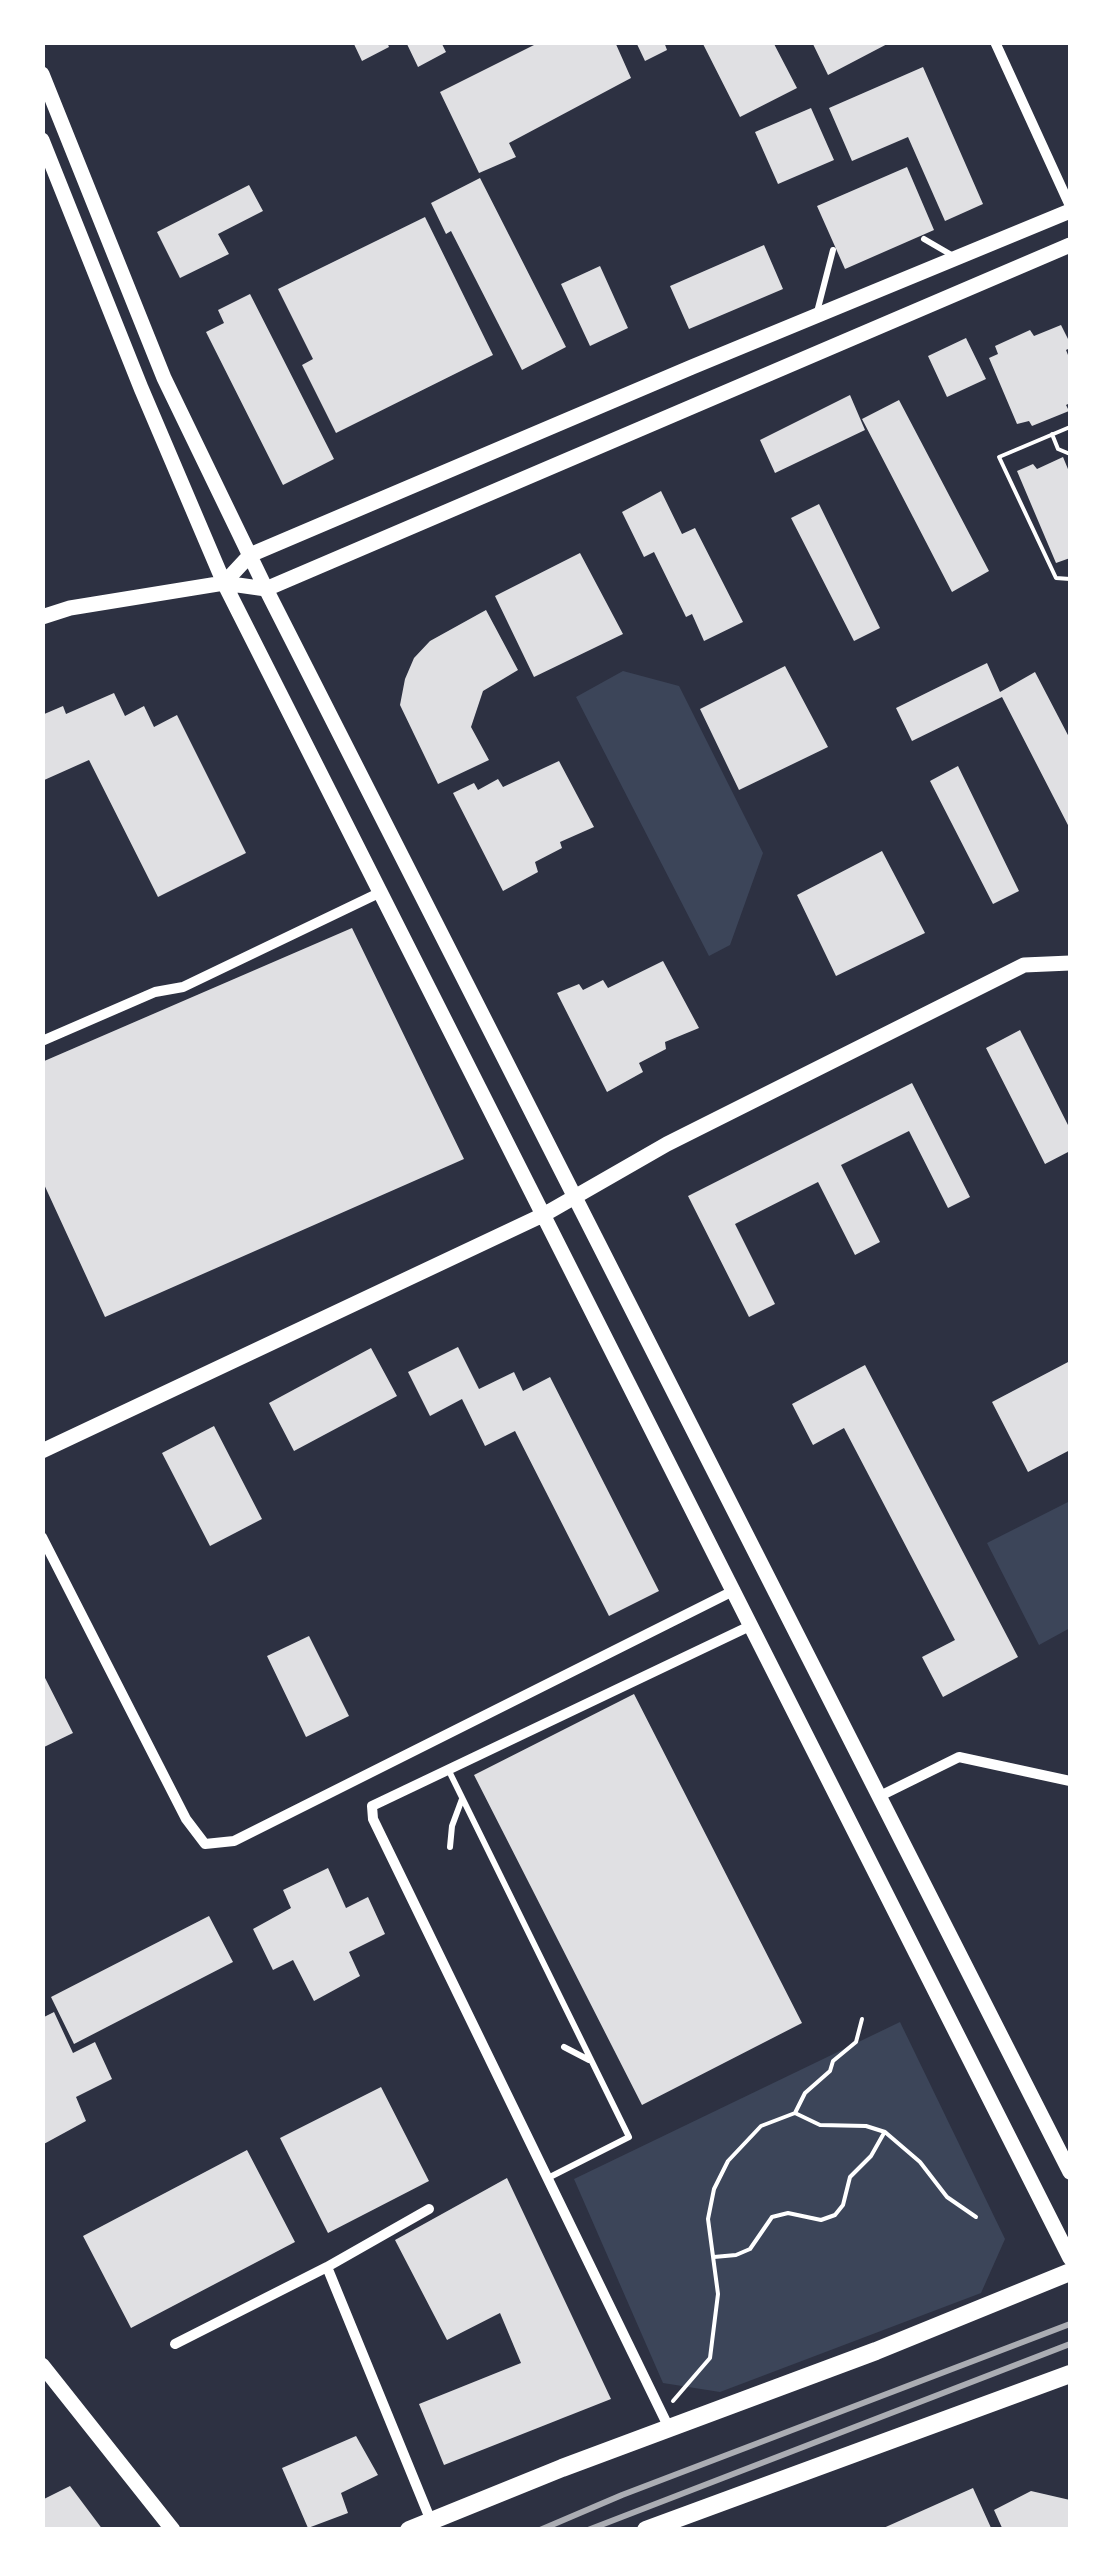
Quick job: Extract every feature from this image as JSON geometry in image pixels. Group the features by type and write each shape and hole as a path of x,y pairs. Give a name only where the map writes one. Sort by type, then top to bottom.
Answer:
{"main road":[{"path":"409,2530 876,2351 1070,2272"},
{"path":"646,2530 1070,2374"}],"street":[{"path":"224,583 250,555 1070,209 995,42"},
{"path":"42,74 164,378 266,589 1070,2172"},
{"path":"42,140 224,583 1070,2258"},
{"path":"42,617 70,608 224,583 266,589 1070,244"},
{"path":"42,1041 155,992 183,987 381,892"},
{"path":"42,1451 545,1214 667,1144 1024,965 1070,963"},
{"path":"42,1537 186,1820 205,1844 234,1841 734,1590"},
{"path":"669,2428 374,1820 372,1806 752,1625"},
{"path":"880,1796 959,1757 1070,1781"},
{"path":"175,2344 328,2267 429,2209"},
{"path":"328,2267 431,2521"},
{"path":"42,2365 173,2530"}],"lane":[{"path":"924,239 956,258"},
{"path":"816,316 833,250"},
{"path":"448,1768 629,2137 548,2178"},
{"path":"450,1847 452,1826 462,1798"},
{"path":"564,2047 592,2061"}],"path":[{"path":"1070,427 999,457 1056,578 1070,579"},
{"path":"1052,434 1058,448 1070,454"},
{"path":"660,2408 672,2402 710,2358 718,2294 708,2218 714,2189 728,2161 761,2126 795,2113 806,2093 830,2071 833,2061 856,2042 862,2019"},
{"path":"795,2113 820,2125 866,2126 885,2132 920,2162 947,2198 976,2217"},
{"path":"714,2257 750,2249 772,2217 788,2213 821,2220 834,2216 844,2206 850,2178 872,2156 885,2132"}],"shaded area":[{"path":"623,671 679,686 763,853 730,945 709,956 576,697"},
{"path":"1070,1501 1070,1628 1039,1645 987,1543"},
{"path":"900,2022 1005,2239 981,2293 720,2392 663,2383 574,2179"}],"building":[{"path":"353,42 387,42 389,47 362,61"},
{"path":"406,42 441,42 446,52 418,67"},
{"path":"540,42 615,42 631,78 509,143 516,157 479,173 440,92"},
{"path":"636,42 664,42 667,50 645,61"},
{"path":"702,42 773,42 797,88 740,117"},
{"path":"812,42 891,42 828,75"},
{"path":"923,67 983,204 945,221 908,137 852,161 829,108"},
{"path":"811,108 834,160 778,184 755,132"},
{"path":"907,167 934,230 845,269 817,206"},
{"path":"480,178 566,347 522,370 451,231 446,234 431,203"},
{"path":"249,185 263,211 218,234 229,254 180,278 157,232"},
{"path":"425,217 493,355 336,433 302,365 313,359 278,289"},
{"path":"764,245 783,289 689,329 670,286"},
{"path":"600,266 628,328 590,346 561,284"},
{"path":"250,294 334,459 283,485 206,332 224,323 218,310"},
{"path":"1061,325 1070,343 1066,350 1070,360 1070,403 1066,405 1069,411 1032,426 1029,421 1017,424 989,358 998,354 995,346 1030,330 1034,336"},
{"path":"966,338 986,379 947,397 928,356"},
{"path":"850,395 865,430 775,473 760,440"},
{"path":"899,400 989,571 952,592 862,419"},
{"path":"1063,457 1070,474 1070,558 1056,563 1017,471 1033,464 1037,469"},
{"path":"661,491 682,534 695,528 743,622 704,641 692,614 686,617 654,552 644,557 622,512"},
{"path":"819,504 880,628 854,641 791,518"},
{"path":"580,553 623,634 534,677 495,596"},
{"path":"486,610 518,670 483,691 471,727 489,760 438,784 400,705 405,679 414,658 430,641"},
{"path":"987,663 1000,692 1035,672 1070,739 1070,829 1002,697 912,741 896,708"},
{"path":"785,666 828,747 739,790 700,709"},
{"path":"114,693 125,716 144,706 154,727 177,715 246,853 158,897 89,760 42,781 42,715 63,706 66,714"},
{"path":"559,761 594,827 560,842 562,848 535,862 538,872 503,891 453,793 474,783 478,790 498,779 503,787"},
{"path":"958,766 1019,891 993,904 930,781"},
{"path":"882,851 925,933 836,976 797,895"},
{"path":"352,928 464,1159 105,1317 42,1180 42,1062"},
{"path":"663,961 699,1028 665,1042 666,1049 639,1063 643,1072 607,1092 557,993 579,984 583,990 603,980 608,988"},
{"path":"1020,1030 1070,1129 1070,1151 1045,1164 986,1048"},
{"path":"912,1083 970,1197 948,1208 909,1131 841,1165 880,1242 855,1255 818,1182 735,1224 775,1304 749,1317 688,1196"},
{"path":"458,1347 479,1389 514,1372 523,1391 550,1377 659,1591 609,1616 515,1431 485,1446 462,1399 430,1416 408,1372"},
{"path":"371,1348 397,1396 294,1451 269,1403"},
{"path":"1070,1361 1070,1450 1028,1472 992,1402"},
{"path":"865,1365 1018,1657 943,1697 922,1657 955,1640 844,1428 813,1445 792,1404"},
{"path":"214,1426 262,1519 210,1546 162,1453"},
{"path":"309,1636 349,1716 306,1737 267,1656"},
{"path":"42,1672 73,1733 42,1748"},
{"path":"634,1694 802,2023 642,2105 474,1775"},
{"path":"328,1868 346,1908 368,1897 385,1934 349,1952 360,1976 314,2001 293,1960 273,1970 253,1929 291,1908 283,1890"},
{"path":"209,1916 233,1962 74,2044 51,1997"},
{"path":"54,2012 73,2053 95,2042 112,2079 76,2097 86,2121 42,2145 42,2018"},
{"path":"381,2087 429,2181 328,2233 280,2138"},
{"path":"247,2150 295,2242 131,2328 83,2236"},
{"path":"507,2178 611,2399 444,2465 419,2404 521,2363 500,2313 447,2340 395,2240"},
{"path":"356,2436 378,2475 341,2493 348,2513 308,2528 282,2468"},
{"path":"70,2486 103,2530 42,2527 42,2500"},
{"path":"973,2488 992,2530 879,2530"},
{"path":"1031,2491 1070,2500 1070,2530 1003,2530 994,2510"}],"railway":[{"path":"540,2530 1070,2324"},
{"path":"588,2530 1070,2344"}]}
